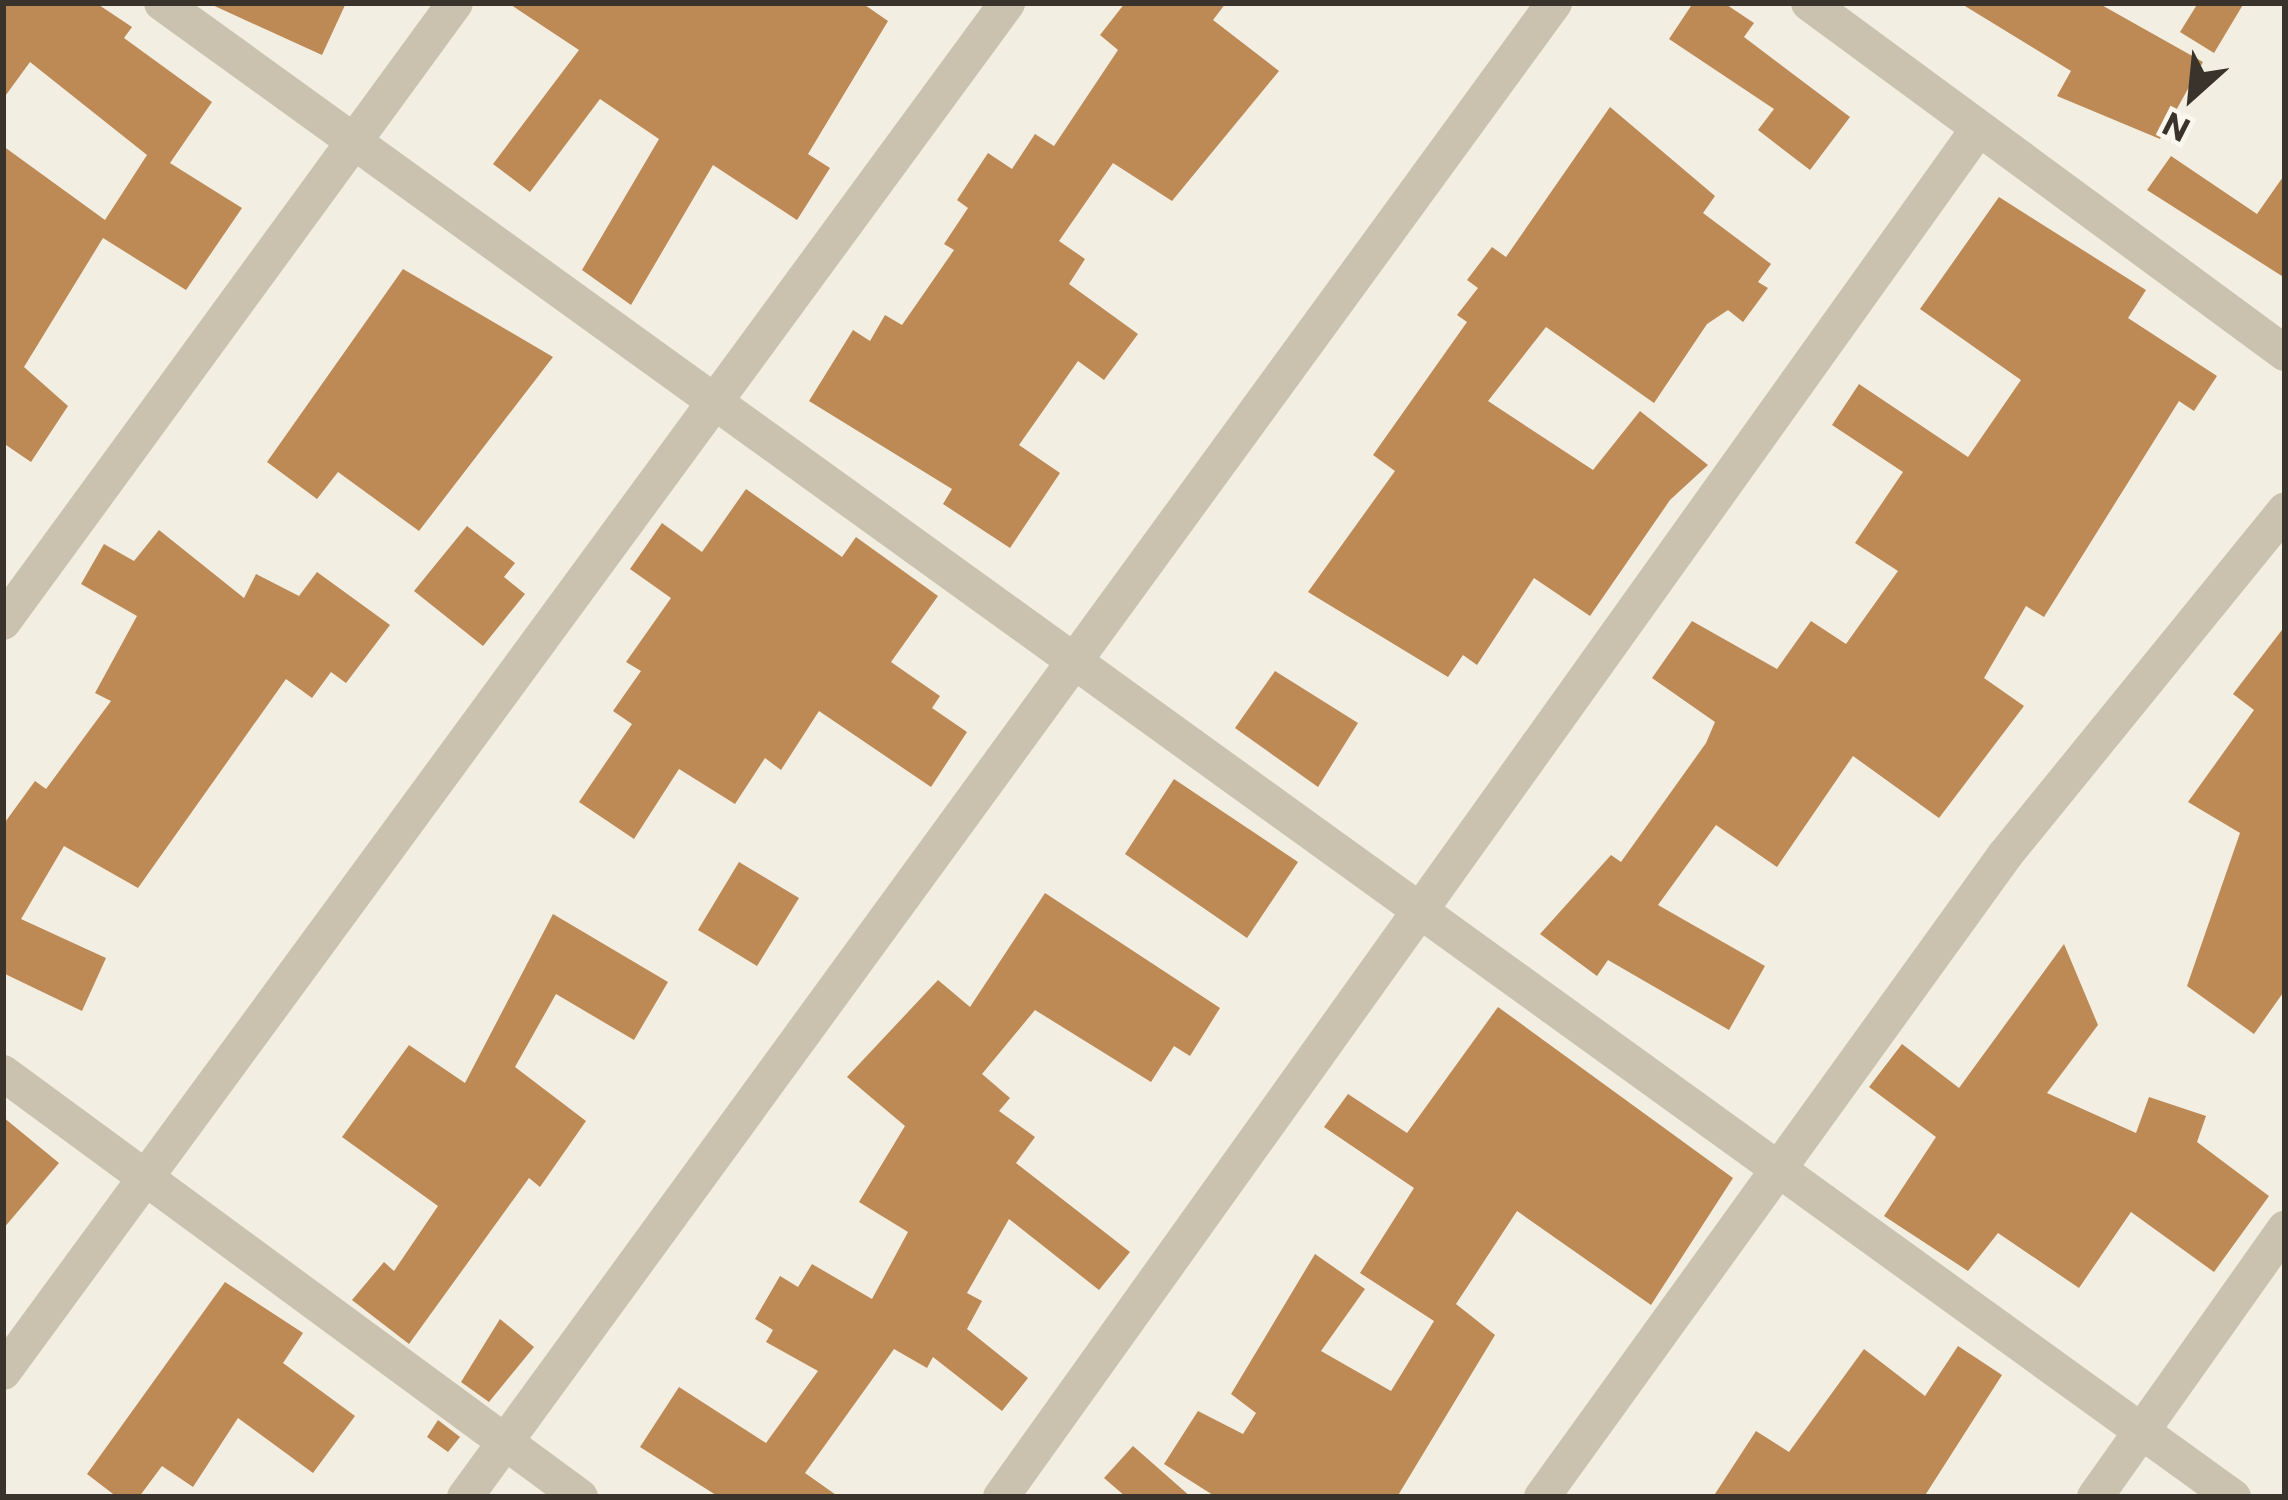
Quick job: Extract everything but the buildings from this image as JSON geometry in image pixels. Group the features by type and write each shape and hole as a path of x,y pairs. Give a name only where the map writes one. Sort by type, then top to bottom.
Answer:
{"street":[{"path":"162,3 351,145 1076,654 1778,1159 2233,1497"},
{"path":"3,622 455,3"},
{"path":"3,1372 143,1175 1007,3"},
{"path":"465,1497 1554,3"},
{"path":"1809,3 2285,352"},
{"path":"1001,1497 1430,908 1979,128"},
{"path":"1542,1497 1778,1159 2285,510"},
{"path":"3,1073 580,1497"},
{"path":"2095,1497 2285,1229"}]}
